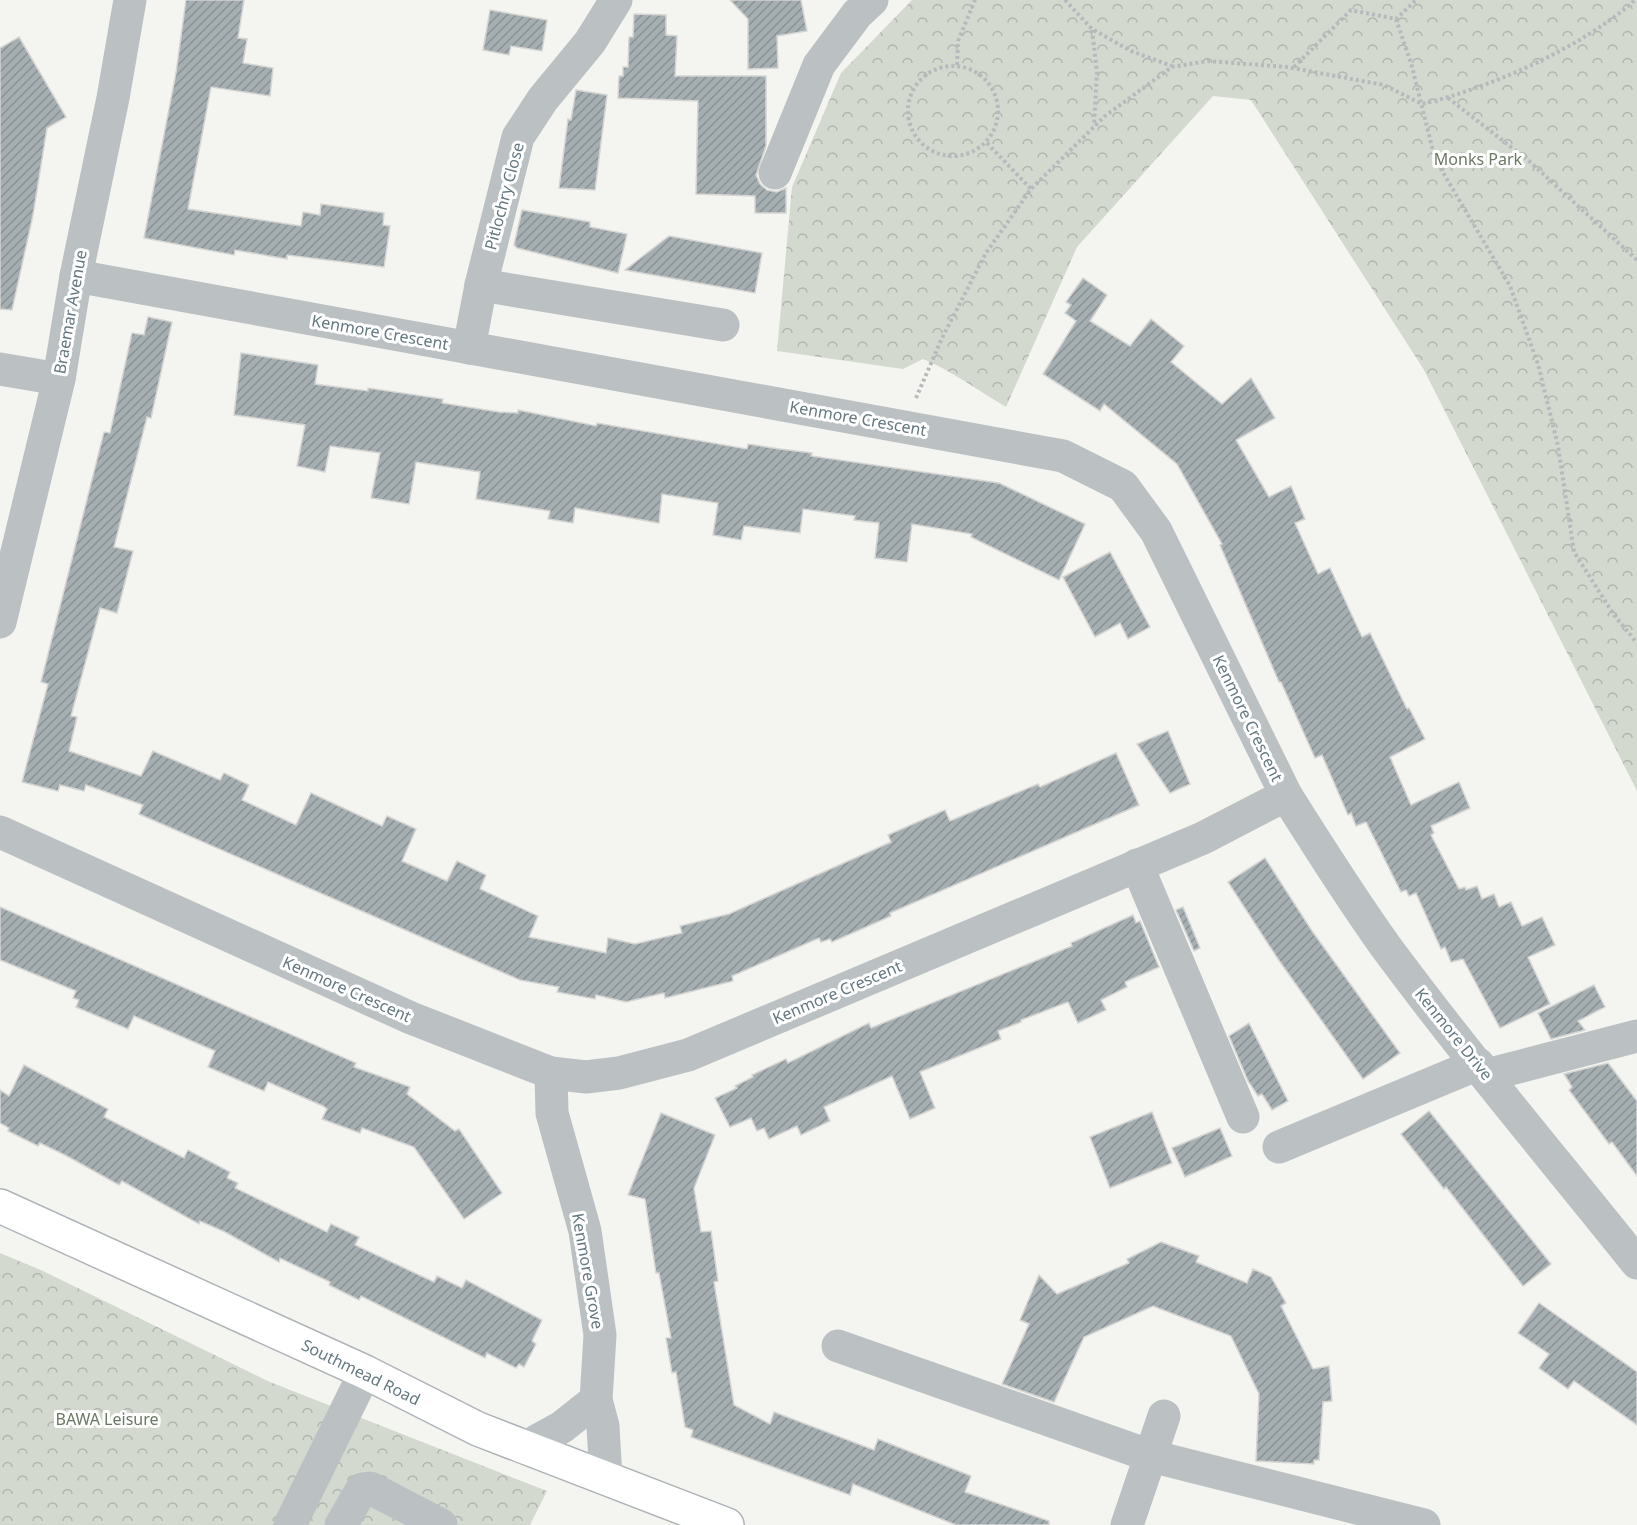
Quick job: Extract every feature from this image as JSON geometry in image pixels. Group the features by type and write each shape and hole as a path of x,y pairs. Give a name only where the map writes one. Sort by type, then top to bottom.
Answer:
{"main road":[{"name":"Southmead Road","path":"0,1206 365,1372 478,1429 606,1479 694,1520 727,1525"}],"street":[{"name":"Braemar Avenue","path":"0,622 59,379 76,276 113,98 130,0"},
{"name":"Pitlochry Close","path":"470,348 481,285 518,137 543,99 590,42 616,0"},
{"path":"774,173 819,65 857,5"},
{"name":"Kenmore Crescent","path":"0,832 411,1018 551,1073 586,1077 619,1073 688,1054 1203,838 1286,795 1156,531 1123,486 1063,456 76,276"},
{"path":"481,285 723,325"},
{"path":"0,369 59,379"},
{"name":"Kenmore Drive","path":"1286,795 1384,944 1637,1263"},
{"path":"1137,865 1243,1117"},
{"path":"1279,1147 1482,1070 1637,1036"},
{"name":"Kenmore Grove","path":"551,1073 552,1113 585,1231 598,1323 596,1400 603,1426 606,1479"},
{"path":"838,1346 1151,1456 1424,1525"},
{"path":"290,1525 365,1372"},
{"path":"524,1448 562,1427 596,1400"},
{"path":"1127,1525 1164,1416"},
{"path":"341,1525 362,1490 370,1488 441,1525"}],"path":[{"path":"957,65 958,41 975,0"},
{"path":"1065,0 1092,29 1131,51 1172,67"},
{"path":"1396,19 1416,0"},
{"path":"904,426 942,338 986,253 1031,189 1094,126 1172,67 1208,61 1293,68 1384,85 1422,104 1448,98 1574,45 1635,0"},
{"path":"1293,68 1351,10 1396,19"},
{"path":"1396,19 1422,104 1435,159 1510,286 1538,364 1558,446 1574,552 1614,615 1637,643"},
{"path":"1092,29 1097,72 1094,126"},
{"path":"957,65 976,71 992,85 999,105 997,125 987,143 970,154 950,157 930,151 915,137 908,118 909,97 920,80 937,68 957,65"},
{"path":"1448,98 1530,161 1637,260"},
{"path":"987,143 1031,189"}],"green space":[{"name":"Monks Park","path":"912,0 1637,0 1637,791 1424,370 1251,100 1213,96 1077,247 1006,407 955,375 923,359 903,369 777,351 792,187 841,73"},
{"name":"BAWA Leisure","path":"0,1253 43,1271 270,1382 547,1491 530,1525 0,1525"}],"building":[{"path":"186,0 244,0 238,38 247,39 243,63 273,68 270,96 211,87 188,209 301,226 303,212 320,215 321,204 384,213 383,225 390,226 384,267 287,255 287,259 235,250 234,255 144,238 176,73"},
{"path":"730,0 801,0 807,31 777,36 778,68 748,69 748,19"},
{"path":"490,10 547,20 542,51 511,46 509,55 483,50"},
{"path":"634,14 666,15 666,35 677,36 675,76 766,76 766,146 756,175 760,184 767,190 777,192 786,188 786,213 755,213 755,196 696,194 698,101 618,98 619,76 623,76 623,67 628,67 629,37 633,37"},
{"path":"19,37 66,117 47,128 33,215 12,310 0,309 0,48"},
{"path":"576,90 607,95 595,190 559,188 568,119 571,120"},
{"path":"522,210 590,222 590,227 627,234 618,273 517,248 514,245"},
{"path":"669,236 762,253 755,293 625,270"},
{"path":"1083,278 1107,295 1090,321 1130,346 1151,319 1184,346 1171,362 1222,404 1251,378 1275,418 1236,440 1269,497 1291,486 1305,519 1295,523 1318,574 1330,568 1362,637 1370,633 1407,709 1409,708 1425,739 1390,757 1411,805 1459,782 1470,808 1431,826 1434,833 1431,835 1459,889 1465,887 1466,890 1477,886 1482,899 1494,894 1499,907 1511,902 1522,926 1542,917 1555,945 1528,957 1550,1004 1500,1028 1463,959 1451,962 1445,947 1441,949 1416,893 1409,896 1406,890 1401,892 1366,822 1356,826 1351,813 1348,815 1322,755 1315,758 1281,682 1279,682 1220,545 1222,544 1177,464 1104,404 1100,411 1043,374 1076,321 1065,313 1071,305 1066,302"},
{"path":"148,317 172,322 151,418 147,417 114,547 133,551 117,613 100,608 71,716 77,717 69,751 141,776 153,751 220,780 224,773 249,785 242,800 296,825 311,793 382,826 387,816 416,829 402,861 447,881 457,861 486,875 480,889 538,916 529,937 606,953 608,938 635,944 682,933 680,926 729,914 891,842 888,835 945,810 950,821 1038,784 1040,787 1116,753 1139,805 890,913 891,916 832,942 830,939 821,942 819,938 732,976 733,981 665,998 664,993 626,1002 596,995 595,999 557,992 559,987 520,980 139,814 143,805 86,785 84,791 60,785 58,791 22,782 48,684 41,682 104,432 110,433 132,333 144,335"},
{"path":"241,353 318,365 315,384 368,391 368,388 443,399 442,403 499,412 518,413 518,410 596,426 597,423 747,449 748,444 812,453 811,456 999,483 1085,524 1059,580 971,537 972,534 912,524 907,562 875,558 879,523 854,520 855,516 803,509 800,533 744,526 741,540 713,535 718,503 662,494 659,523 575,508 573,523 548,519 550,511 476,499 480,472 416,462 409,504 371,498 380,453 330,446 325,472 297,466 305,425 234,415"},
{"path":"1110,552 1150,627 1128,639 1120,623 1095,637 1063,577"},
{"path":"1168,731 1190,784 1170,793 1137,744"},
{"path":"1265,858 1312,931 1400,1053 1363,1079 1278,959 1228,882"},
{"path":"0,907 356,1063 354,1067 410,1087 407,1094 455,1131 459,1129 502,1193 464,1219 414,1147 362,1128 360,1133 322,1119 327,1109 323,1106 268,1082 264,1091 208,1067 215,1051 134,1016 128,1029 76,1007 79,1000 73,998 76,991 0,960"},
{"path":"1183,907 1200,948 1194,951 1176,910"},
{"path":"1133,915 1136,923 1140,921 1159,967 1125,982 1127,987 1101,1000 1106,1010 1078,1023 1068,1002 998,1031 1001,1039 920,1072 935,1108 910,1119 892,1076 824,1107 830,1121 801,1135 797,1126 769,1139 764,1128 757,1131 751,1118 730,1127 715,1098 737,1088 735,1086 753,1077 752,1075 786,1059 788,1063 869,1023 871,1028 1072,946 1071,943"},
{"path":"1594,985 1605,1007 1578,1021 1585,1030 1551,1039 1538,1013"},
{"path":"1249,1023 1288,1101 1272,1110 1262,1094 1258,1096 1248,1081 1229,1036"},
{"path":"1608,1063 1637,1101 1637,1176 1612,1142 1609,1144 1569,1090 1572,1087 1564,1074"},
{"path":"24,1065 108,1109 104,1117 184,1158 188,1150 230,1172 227,1178 238,1183 235,1188 327,1232 331,1224 359,1237 355,1245 434,1282 437,1276 462,1288 466,1280 542,1320 532,1341 536,1344 524,1367 519,1364 516,1368 487,1353 485,1358 361,1296 359,1300 329,1285 330,1282 280,1258 279,1262 225,1232 200,1221 199,1224 122,1181 119,1185 67,1156 40,1143 38,1146 8,1131 9,1128 0,1123 0,1090 9,1096"},
{"path":"1429,1111 1551,1264 1523,1286 1446,1187 1444,1189 1401,1134"},
{"path":"1152,1112 1172,1163 1110,1188 1090,1137"},
{"path":"661,1113 715,1135 694,1188 701,1232 711,1231 718,1281 714,1282 734,1405 770,1424 774,1412 874,1450 878,1439 971,1476 965,1492 1049,1521 1049,1525 956,1525 853,1484 850,1495 691,1437 693,1430 685,1427 676,1372 672,1373 666,1338 671,1338 659,1273 656,1273 645,1199 628,1195"},
{"path":"1220,1128 1232,1156 1185,1177 1172,1148"},
{"path":"1161,1242 1199,1256 1196,1262 1247,1283 1253,1269 1271,1277 1286,1303 1281,1306 1313,1369 1329,1366 1332,1401 1323,1402 1319,1460 1314,1460 1314,1464 1256,1461 1259,1394 1231,1336 1153,1306 1084,1337 1054,1402 1002,1384 1029,1324 1020,1320 1039,1275 1057,1294 1129,1263 1127,1259"},
{"path":"1539,1303 1637,1372 1637,1425 1574,1381 1568,1389 1539,1368 1549,1354 1518,1333"}]}
